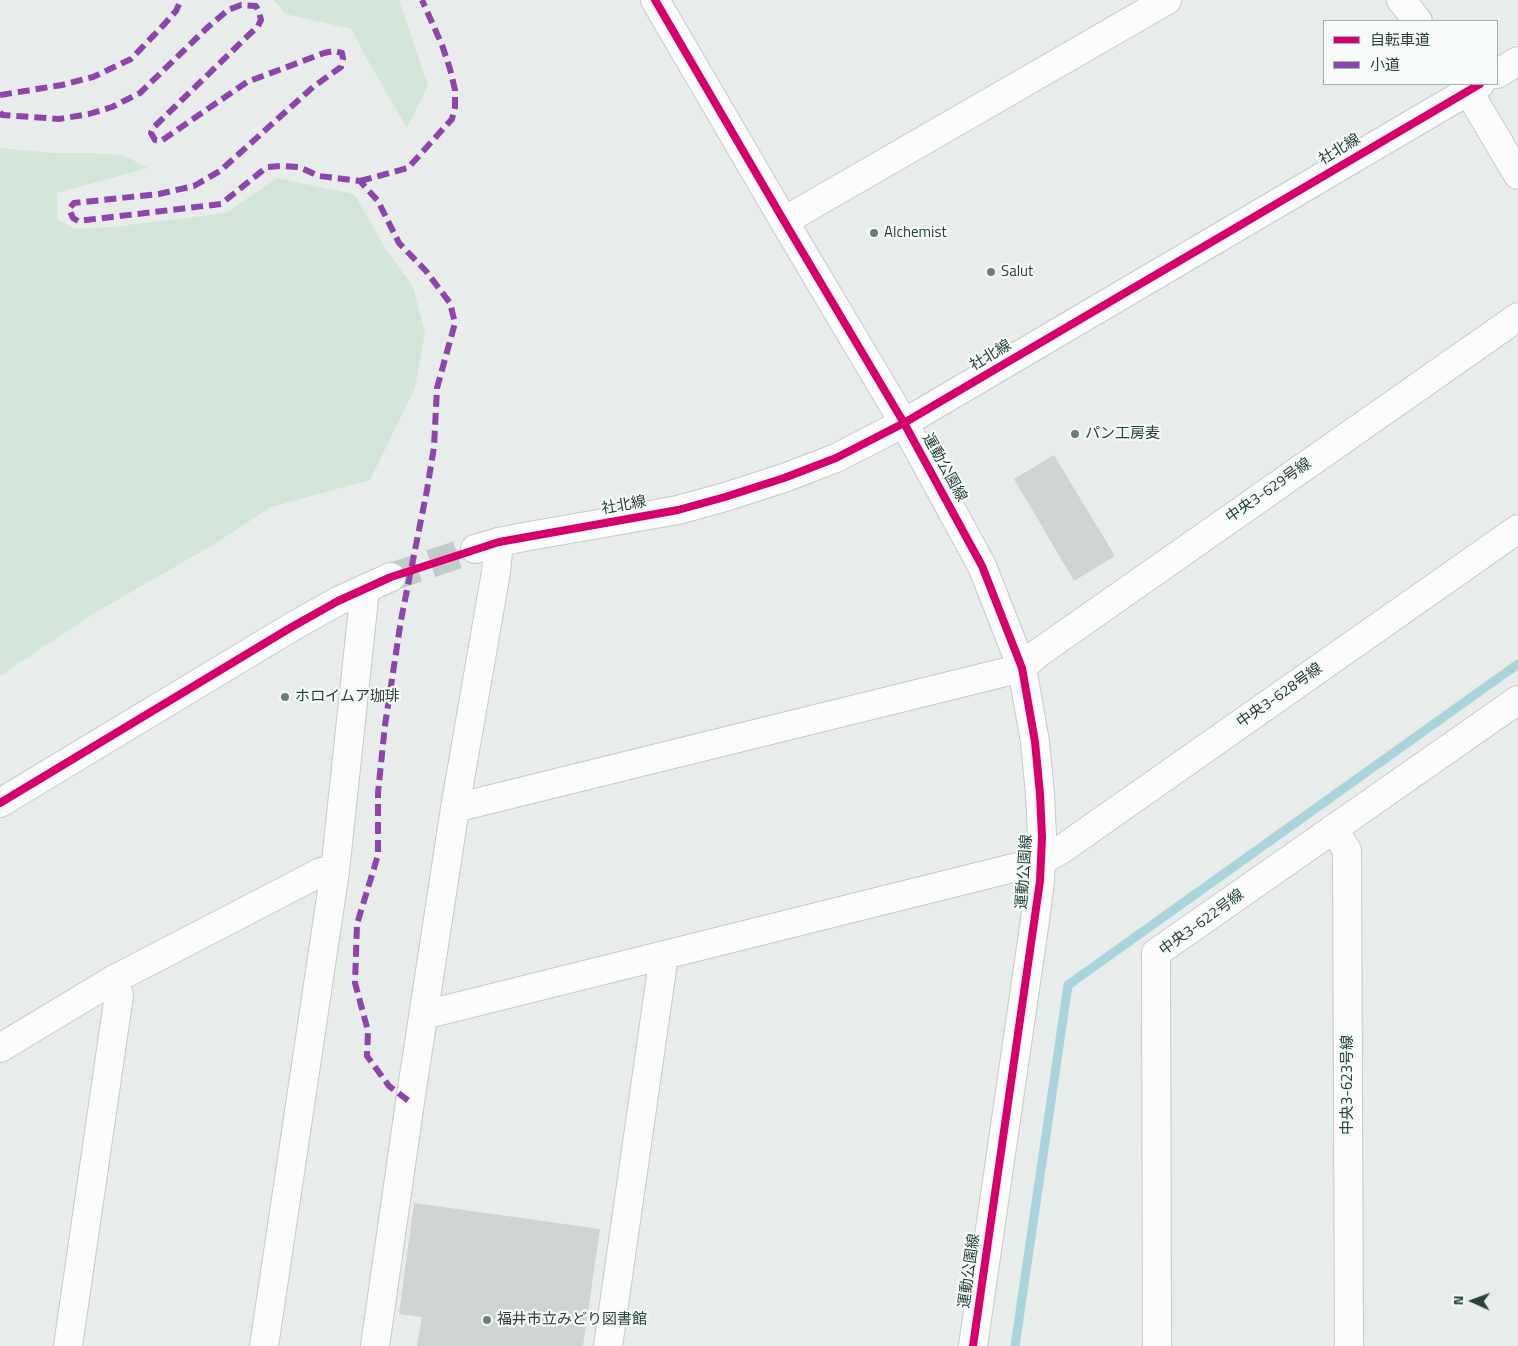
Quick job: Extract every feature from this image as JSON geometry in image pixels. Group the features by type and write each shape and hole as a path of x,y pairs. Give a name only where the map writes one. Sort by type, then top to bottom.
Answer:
{"street":[{"name":"運動公園線","path":"655,0 904,423 982,566 995,594 1022,668 1035,742 1040,794 1042,837 1040,881 1036,920 973,1346"},
{"path":"784,221 1166,0"},
{"path":"1402,0 1417,20"},
{"path":"1498,73 1518,61"},
{"path":"1471,86 1518,175"},
{"name":"社北線","path":"455,808 494,582 487,545 678,510 725,498 836,458 904,423 1471,86"},
{"name":"中央3-629号線","path":"1022,668 1037,654 1518,317"},
{"name":"中央3-628号線","path":"424,1015 1041,860 1062,849 1518,529"},
{"path":"0,803 290,628 338,601 391,577"},
{"path":"264,1346 335,871 365,589"},
{"path":"375,1346 455,808 1022,668"},
{"name":"中央3-622号線","path":"1157,1346 1156,953 1518,700"},
{"name":"中央3-623号線","path":"1333,829 1347,850 1349,1346"},
{"path":"0,1048 113,980 321,872 335,871"},
{"path":"608,1346 664,955"},
{"path":"68,1346 119,995 113,980"}],"green space":[{"path":"274,0 399,0 428,86 407,128 364,54 352,29 285,14"},
{"path":"0,148 53,153 123,155 148,168 57,193 57,219 75,229 111,227 226,213 277,178 354,194 386,249 413,287 425,332 415,388 370,480 271,507 213,545 98,611 0,676"}],"building":[{"path":"1054,455 1115,556 1074,581 1014,479"},
{"path":"414,1203 600,1229 583,1346 417,1346 422,1317 399,1314"}],"waterway":[{"path":"1015,1346 1068,985 1518,664"}],"tunnel":[{"path":"391,577 475,549"}],"marked path":[{"path":"0,95 62,85 93,77 131,59 176,11 181,0"},
{"path":"360,181 408,168 452,119 455,107 455,90 450,69 442,45 422,0"},
{"path":"0,112 2,115 59,119 89,114 112,107 140,93 228,10 241,5 256,6 261,20 258,26 153,128 151,133 155,140 161,141 247,82 334,51 342,53 341,67 313,87 220,171 194,186 159,194 74,203 69,209 73,218 78,221 221,204 267,167 299,167 319,176 360,181 378,201 399,243 426,271 450,303 455,323 437,388 434,447 401,620 385,725 378,793 378,855 357,924 355,983 368,1031 367,1056 389,1086 410,1102"}],"cycle path":[{"path":"655,0 904,423 982,566 1022,668 1035,742 1040,794 1042,837 1040,881 973,1346"},
{"path":"0,803 290,628 338,601 391,577 499,542 678,510 784,478 836,458 904,423 1478,85"}],"place":[{"name":"Alchemist","path":"874,233"},
{"name":"Salut","path":"991,272"},
{"name":"パン工房麦","path":"1075,434"},
{"name":"ホロイムア珈琲","path":"285,697"},
{"name":"福井市立みどり図書館","path":"487,1320"}]}
